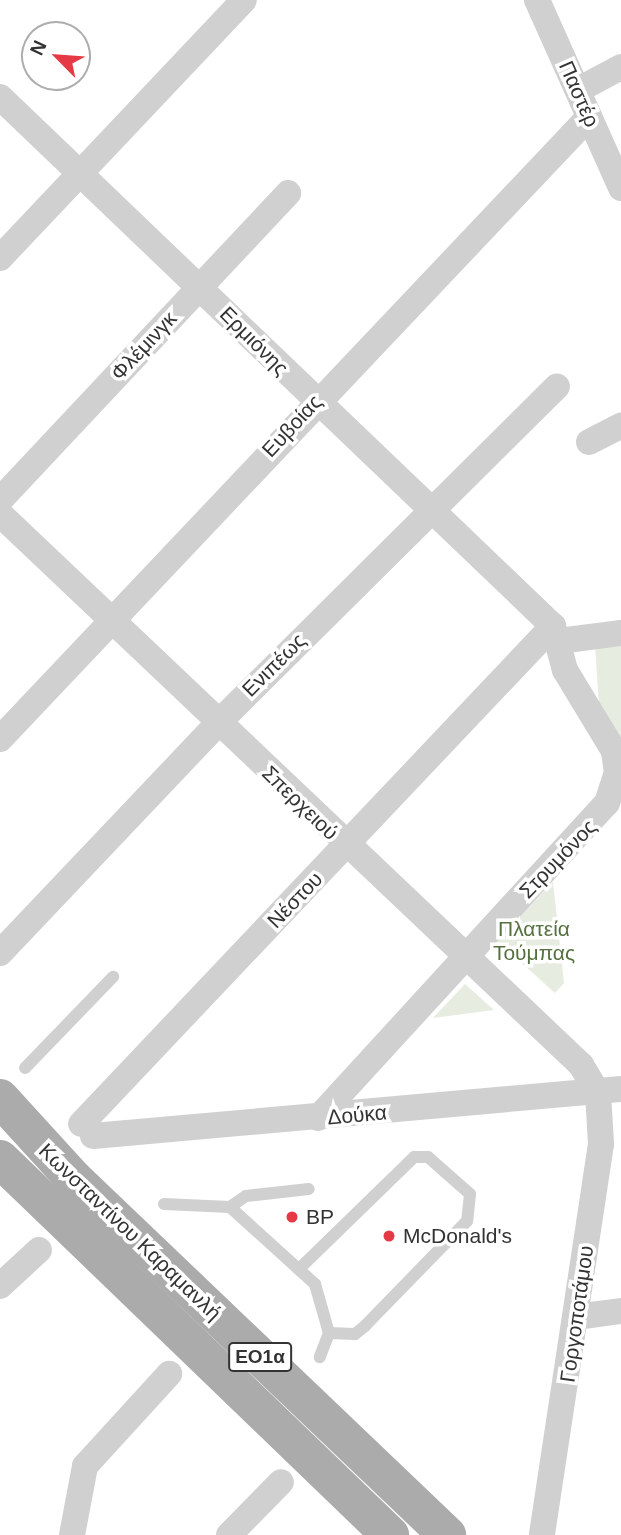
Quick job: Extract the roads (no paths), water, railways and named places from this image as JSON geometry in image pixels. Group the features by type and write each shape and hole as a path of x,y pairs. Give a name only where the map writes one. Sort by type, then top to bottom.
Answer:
{"main road":[{"name":"Κωνσταντίνου Καραμανλή","path":"0,1098 74,1179 447,1535"},
{"name":"Κωνσταντίνου Καραμανλή","path":"0,1159 390,1535"}],"street":[{"path":"0,258 244,0"},
{"name":"Παστέρ","path":"537,0 621,188"},
{"path":"578,90 621,67"},
{"name":"Ερμιόνης","path":"0,97 200,286 314,401 551,626"},
{"name":"Ευβοίας","path":"0,739 111,623 314,401 589,117"},
{"name":"Φλέμινγκ","path":"0,500 288,193"},
{"name":"Ενιπέως","path":"0,953 217,724 557,386"},
{"path":"589,442 621,426"},
{"name":"Σπερχειού","path":"0,514 462,957 609,1091"},
{"path":"551,626 621,633"},
{"name":"Νέστου","path":"87,1130 551,626"},
{"name":"Στρυμόνος","path":"318,1118 462,957 595,821 615,786 614,751 565,670 551,626"},
{"name":"Δούκα","path":"87,1130 318,1118 609,1091"},
{"name":"Γοργοποτάμου","path":"542,1535 609,1091"},
{"path":"0,1286 39,1250"},
{"path":"576,1317 621,1311"},
{"path":"72,1535 85,1466 169,1374"},
{"path":"229,1535 281,1482"}],"lane":[{"path":"25,1069 113,977"},
{"path":"299,1269 414,1157 428,1157 470,1194 467,1221 365,1326 355,1334 329,1334"},
{"path":"164,1204 230,1207 246,1196 309,1189"},
{"path":"230,1207 314,1284 329,1334 320,1357"}],"place":[{"name":"BP","path":"292,1217"},
{"name":"McDonald's","path":"389,1236"}],"park label":[{"name":"Πλατεία Τούμπας","path":"534,941"}]}
